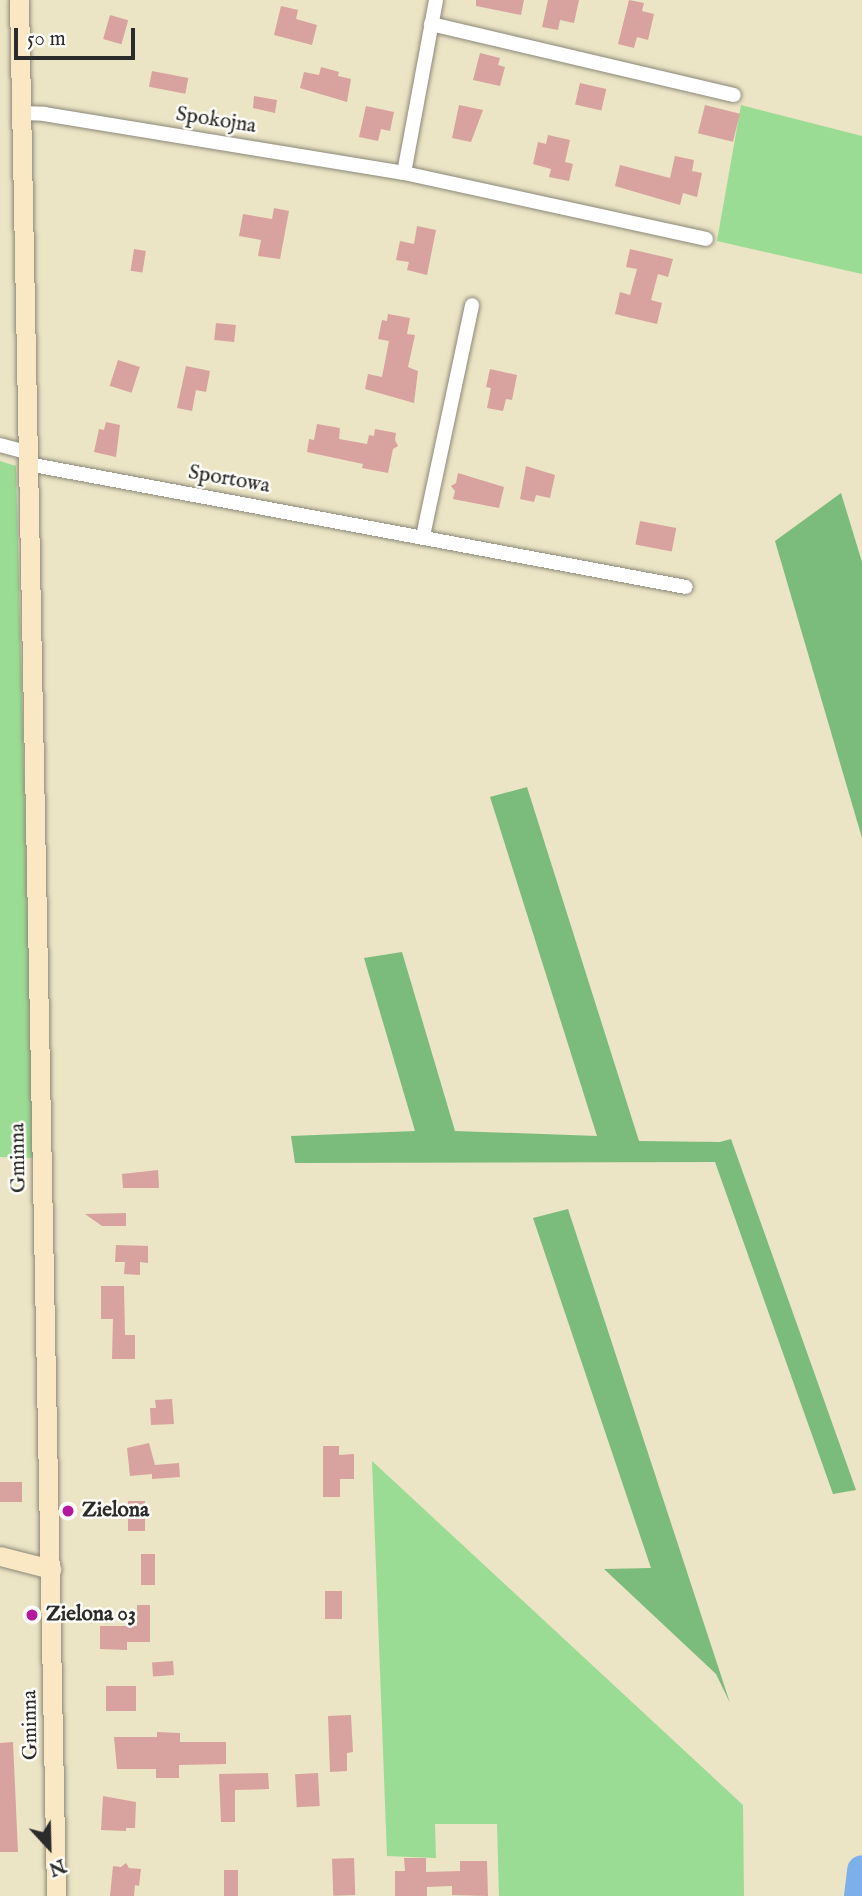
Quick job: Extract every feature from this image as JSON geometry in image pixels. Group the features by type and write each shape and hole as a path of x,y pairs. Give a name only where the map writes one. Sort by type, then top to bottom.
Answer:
{"main road":[{"name":"Gminna","path":"19,0 56,1896"},
{"path":"0,1556 51,1569"}],"street":[{"path":"404,173 436,0"},
{"path":"432,24 734,95"},
{"name":"Spokojna","path":"21,113 44,114 404,173 706,239"},
{"path":"423,536 472,305"},
{"name":"Sportowa","path":"0,445 28,458 686,587"}],"green space":[{"path":"741,105 862,136 862,274 717,241"},
{"path":"0,461 16,466 34,1158 0,1157"},
{"path":"841,493 862,562 862,838 775,541"},
{"path":"527,787 639,1141 720,1142 731,1139 856,1490 833,1494 715,1162 295,1163 291,1136 415,1131 364,958 402,952 455,1131 597,1136 490,797"},
{"path":"568,1209 730,1703 716,1674 604,1569 651,1568 533,1218"},
{"path":"372,1461 743,1805 744,1896 499,1896 497,1824 435,1824 436,1858 387,1856"}],"building":[{"path":"476,0 524,0 521,15 476,6"},
{"path":"548,0 579,0 574,23 560,20 558,30 542,27"},
{"path":"629,0 644,3 642,11 654,14 648,40 637,37 634,48 618,44"},
{"path":"281,6 298,10 296,19 317,25 312,45 274,35"},
{"path":"110,15 128,20 121,44 103,39"},
{"path":"480,53 500,58 498,65 505,67 500,86 473,80"},
{"path":"321,67 351,79 347,102 300,88 304,72 319,75"},
{"path":"152,71 188,78 185,94 149,87"},
{"path":"580,83 606,89 601,111 575,104"},
{"path":"254,96 277,100 275,113 253,108"},
{"path":"459,105 483,110 471,142 452,138"},
{"path":"705,105 740,114 733,142 698,133"},
{"path":"366,106 394,112 390,131 381,129 378,141 359,137"},
{"path":"548,135 570,140 565,162 573,164 569,181 549,177 551,169 533,164 538,142 546,144"},
{"path":"675,156 694,160 692,171 702,173 697,197 683,193 680,205 615,186 620,165 670,178"},
{"path":"274,208 289,211 280,259 258,256 261,240 239,236 243,214 272,219"},
{"path":"417,226 436,230 427,275 407,270 409,262 396,260 400,241 414,244"},
{"path":"134,249 146,251 142,273 131,271"},
{"path":"630,249 673,259 668,277 658,274 651,300 662,303 657,324 615,314 620,292 630,295 637,269 626,267"},
{"path":"388,314 410,318 407,334 415,335 408,367 418,371 414,403 365,389 368,374 382,377 389,341 378,339 382,320 387,321"},
{"path":"216,323 236,325 234,342 214,340"},
{"path":"118,360 140,367 132,393 110,386"},
{"path":"186,366 210,371 206,392 196,390 192,411 177,408"},
{"path":"490,369 517,375 512,400 506,399 503,411 487,408 491,388 486,387"},
{"path":"106,422 120,425 116,457 94,452 99,429 104,430"},
{"path":"317,424 340,428 339,439 367,444 369,435 374,436 375,429 396,433 398,446 393,449 388,473 362,468 363,464 307,452 309,439 314,440"},
{"path":"526,466 555,475 550,498 536,495 534,502 520,499"},
{"path":"458,473 504,487 499,508 453,499 455,491 451,486 456,483"},
{"path":"640,521 676,528 672,552 635,545"},
{"path":"158,1170 159,1188 123,1188 122,1174"},
{"path":"126,1213 126,1226 102,1226 85,1214"},
{"path":"116,1245 148,1246 148,1263 140,1262 140,1275 124,1274 125,1262 115,1262"},
{"path":"101,1286 124,1286 125,1335 135,1335 135,1359 112,1359 113,1319 101,1319"},
{"path":"172,1399 174,1424 151,1425 150,1408 156,1408 155,1400"},
{"path":"149,1443 155,1465 179,1463 180,1477 152,1479 152,1474 130,1476 127,1448"},
{"path":"323,1446 339,1446 339,1455 354,1454 354,1479 340,1479 340,1497 323,1497"},
{"path":"0,1482 22,1482 22,1502 0,1502"},
{"path":"128,1501 145,1501 145,1531 128,1531"},
{"path":"141,1554 155,1554 155,1585 141,1585"},
{"path":"325,1591 342,1591 342,1619 325,1619"},
{"path":"137,1605 150,1605 150,1642 127,1642 127,1650 100,1649 100,1626 137,1626"},
{"path":"173,1661 174,1675 153,1676 152,1662"},
{"path":"106,1686 136,1686 136,1711 106,1711"},
{"path":"351,1715 353,1752 347,1753 347,1771 330,1772 328,1716"},
{"path":"157,1732 180,1733 180,1742 226,1742 226,1764 179,1765 179,1778 156,1778 156,1769 117,1769 114,1737 157,1737"},
{"path":"13,1742 18,1852 0,1852 0,1743"},
{"path":"268,1773 269,1789 235,1790 235,1822 221,1822 219,1774"},
{"path":"318,1773 320,1806 297,1807 295,1774"},
{"path":"103,1796 136,1802 135,1828 126,1828 126,1831 101,1830"},
{"path":"354,1858 355,1895 333,1896 332,1859"},
{"path":"404,1858 426,1858 426,1872 460,1871 460,1861 487,1861 488,1896 452,1895 452,1886 427,1887 427,1896 395,1896 395,1871 405,1871"},
{"path":"126,1863 129,1868 141,1869 139,1886 135,1885 134,1896 110,1896 113,1866 121,1867"},
{"path":"224,1870 238,1870 238,1896 224,1896"}],"waterway":[{"path":"859,1896 862,1870"}],"place":[{"name":"Zielona","path":"68,1511"},
{"name":"Zielona 03","path":"32,1615"}]}
